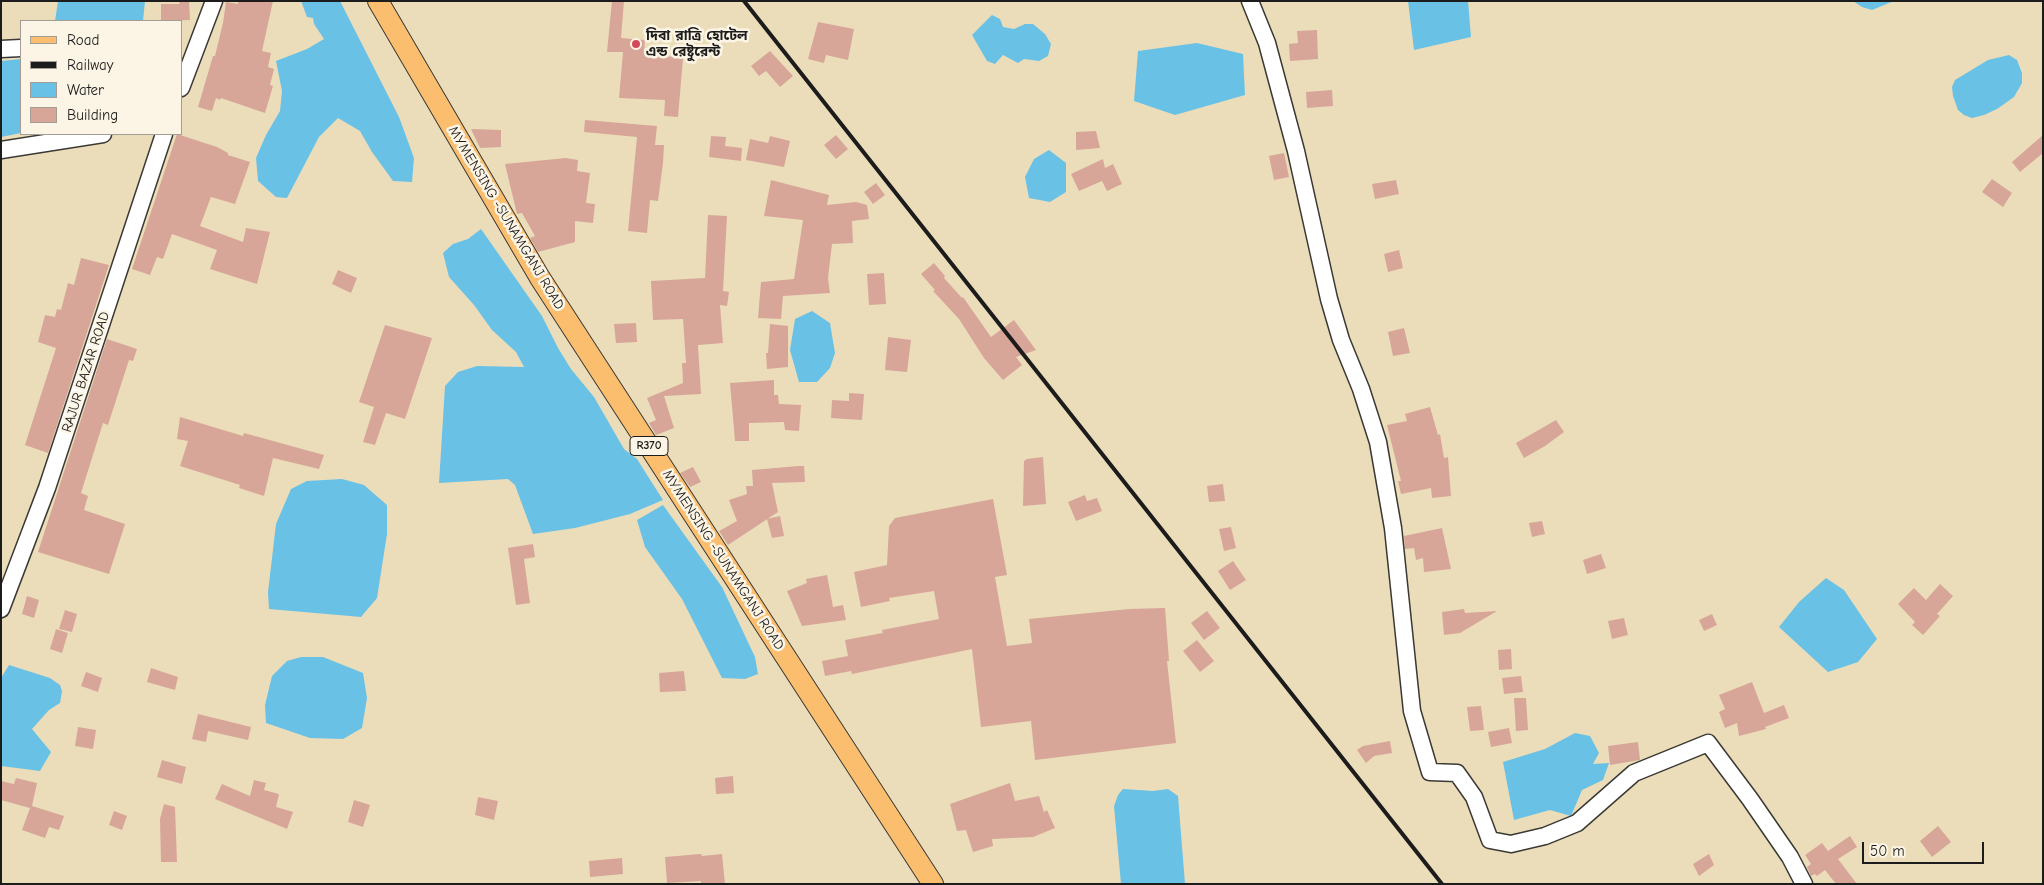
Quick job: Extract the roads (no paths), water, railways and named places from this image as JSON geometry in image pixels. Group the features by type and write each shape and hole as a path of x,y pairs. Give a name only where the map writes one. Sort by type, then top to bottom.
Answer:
{"main road":[{"name":"MYMENSING -SUNAMGANJ ROAD","path":"378,1 540,278 933,884"}],"street":[{"path":"182,85 214,1"},
{"path":"1250,1 1266,42 1296,151 1329,299 1341,340 1361,389 1378,442 1393,528 1412,711 1430,772 1457,773 1474,797 1490,840 1511,844 1545,836 1577,823 1634,773 1708,743 1790,857 1804,884"},
{"path":"1,49 20,48"},
{"path":"1,150 35,139 89,135"},
{"name":"RAJUR BAZAR ROAD","path":"1,609 47,488 164,135"}],"water":[{"path":"58,1 145,1 143,20 55,20"},
{"path":"301,1 340,1 399,117 414,158 412,182 393,181 372,152 360,131 338,118 319,137 287,198 276,197 258,181 256,158 266,135 280,111 282,91 276,61 307,49 324,39 314,24 313,18 307,17"},
{"path":"1408,1 1468,1 1471,37 1414,50"},
{"path":"1853,1 1894,1 1872,10 1862,7"},
{"path":"992,15 1000,19 1003,27 1014,29 1025,24 1033,24 1045,34 1051,44 1048,56 1039,61 1024,59 1018,63 1003,55 995,64 987,61 972,35"},
{"path":"1197,43 1243,54 1245,95 1175,115 1134,101 1138,51"},
{"path":"2009,55 2017,60 2022,73 2022,83 2014,97 1997,109 1972,118 1958,110 1952,87 1955,80 1988,60"},
{"path":"20,59 20,133 1,137 1,61"},
{"path":"1049,150 1066,163 1066,192 1050,202 1029,198 1025,177 1034,159"},
{"path":"481,229 542,316 558,348 571,369 594,397 624,449 637,459 663,500 630,514 575,528 533,534 515,485 508,479 439,483 445,386 458,372 477,366 524,367 516,352 492,330 474,305 449,277 443,253 453,244 468,239"},
{"path":"812,311 830,323 835,353 830,368 817,382 799,382 790,350 795,319"},
{"path":"342,479 364,485 387,505 387,534 377,598 361,617 269,609 268,592 276,524 291,489 307,481"},
{"path":"663,505 722,587 755,657 758,674 745,679 722,678 682,599 645,547 637,520"},
{"path":"1826,578 1844,590 1877,639 1858,662 1828,672 1779,627 1799,602"},
{"path":"301,657 323,657 363,673 367,698 362,728 343,739 310,738 266,723 265,705 272,676 287,661"},
{"path":"9,665 50,678 60,685 62,691 60,703 49,710 32,729 51,752 40,771 1,766 1,678"},
{"path":"1575,733 1590,736 1599,753 1593,764 1609,763 1603,780 1582,790 1571,816 1550,810 1514,820 1503,762 1545,749"},
{"path":"1123,789 1153,791 1168,789 1178,796 1185,884 1121,884 1114,806 1118,795"}],"railway":[{"path":"744,1 1442,884"}],"place":[{"name":"দিবা রাত্রি হোটেল এন্ড রেষ্টুরেন্ট","path":"636,44"}]}
